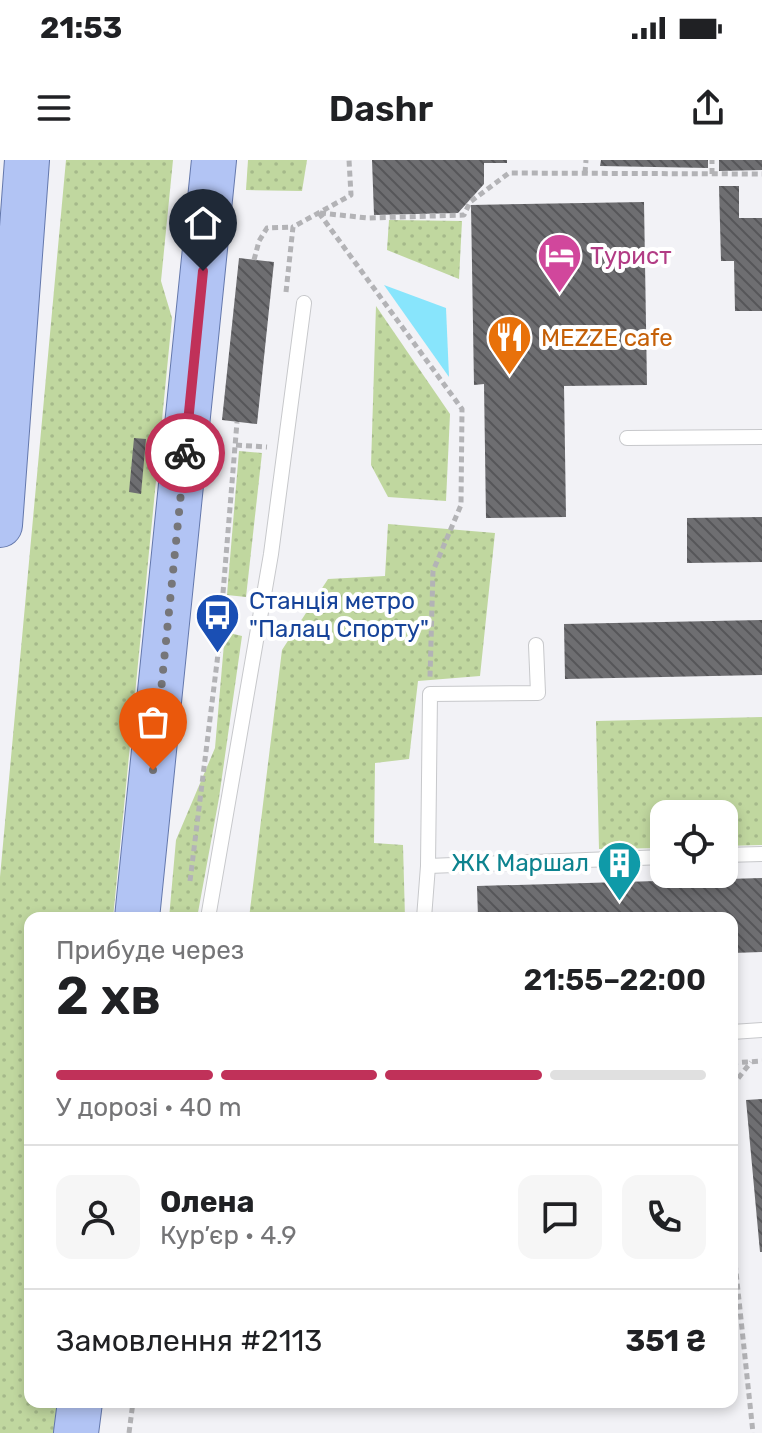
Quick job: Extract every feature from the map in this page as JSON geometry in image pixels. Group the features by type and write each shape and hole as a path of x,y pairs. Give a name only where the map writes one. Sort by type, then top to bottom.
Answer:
{"main road":[{"path":"0,525 27,160"},
{"path":"138,912 214,160"}],"lane":[{"path":"209,912 271,554 304,303"},
{"path":"627,438 762,437"},
{"path":"424,912 430,694 538,693 536,645"},
{"path":"738,855 762,854"},
{"path":"428,866 650,858"},
{"path":"738,1032 762,1030"}],"path":[{"path":"585,173 586,160"},
{"path":"712,160 712,174"},
{"path":"430,694 433,571 461,505 462,409 319,213 368,218 464,215 470,202 509,173 762,174"},
{"path":"254,260 259,241 267,228 293,227"},
{"path":"190,887 218,654 237,422"},
{"path":"738,1063 762,1061"},
{"path":"738,1078 751,1062"},
{"path":"738,1291 753,1433"},
{"path":"129,1433 132,1408"}],"green space":[{"path":"66,160 173,160 161,281 172,318 114,912 24,912 24,1408 63,1408 60,1433 0,1433 0,877"},
{"path":"248,160 307,160 302,191 246,190"},
{"path":"389,220 462,221 459,279 387,250"},
{"path":"376,306 450,414 446,501 388,497 371,465"},
{"path":"239,451 262,453 246,597 227,595"},
{"path":"388,524 495,533 480,676 418,681 409,759 375,763 374,843 403,845 405,912 250,912 282,650 328,579 385,576"},
{"path":"225,632 242,636 219,798 198,912 170,912 176,840 215,748"},
{"path":"762,717 762,845 738,846 738,800 650,800 650,848 599,849 596,721"}],"water":[{"path":"384,285 446,308 449,377"}],"building":[{"path":"372,160 507,160 507,163 484,163 484,184 458,213 374,215"},
{"path":"601,160 708,160 708,168 600,166"},
{"path":"719,160 762,160 762,170 719,171"},
{"path":"719,186 739,186 739,218 762,218 762,311 735,311 734,261 721,261"},
{"name":"Турист","path":"644,202 647,385 564,386 566,517 486,518 484,384 474,385 471,205"},
{"path":"239,258 274,262 257,424 222,420"},
{"path":"134,438 146,439 141,494 129,492"},
{"path":"762,517 762,562 687,563 687,518"},
{"path":"762,620 762,675 565,679 564,624"},
{"name":"ЖК Маршал","path":"762,878 762,952 738,953 738,912 478,912 477,886 650,881 650,888 738,888 738,879"},
{"path":"762,1099 762,1252 760,1252 746,1100"}],"way so far":[{"path":"153,770 185,453"}],"place":[{"name":"Турист","path":"559,295"},
{"name":"MEZZE cafe","path":"510,377"},
{"name":"Станція метро \"Палац Спорту\"","path":"218,654"},
{"name":"ЖК Маршал","path":"620,902"}],"route":[{"path":"185,453 203,271"}]}
